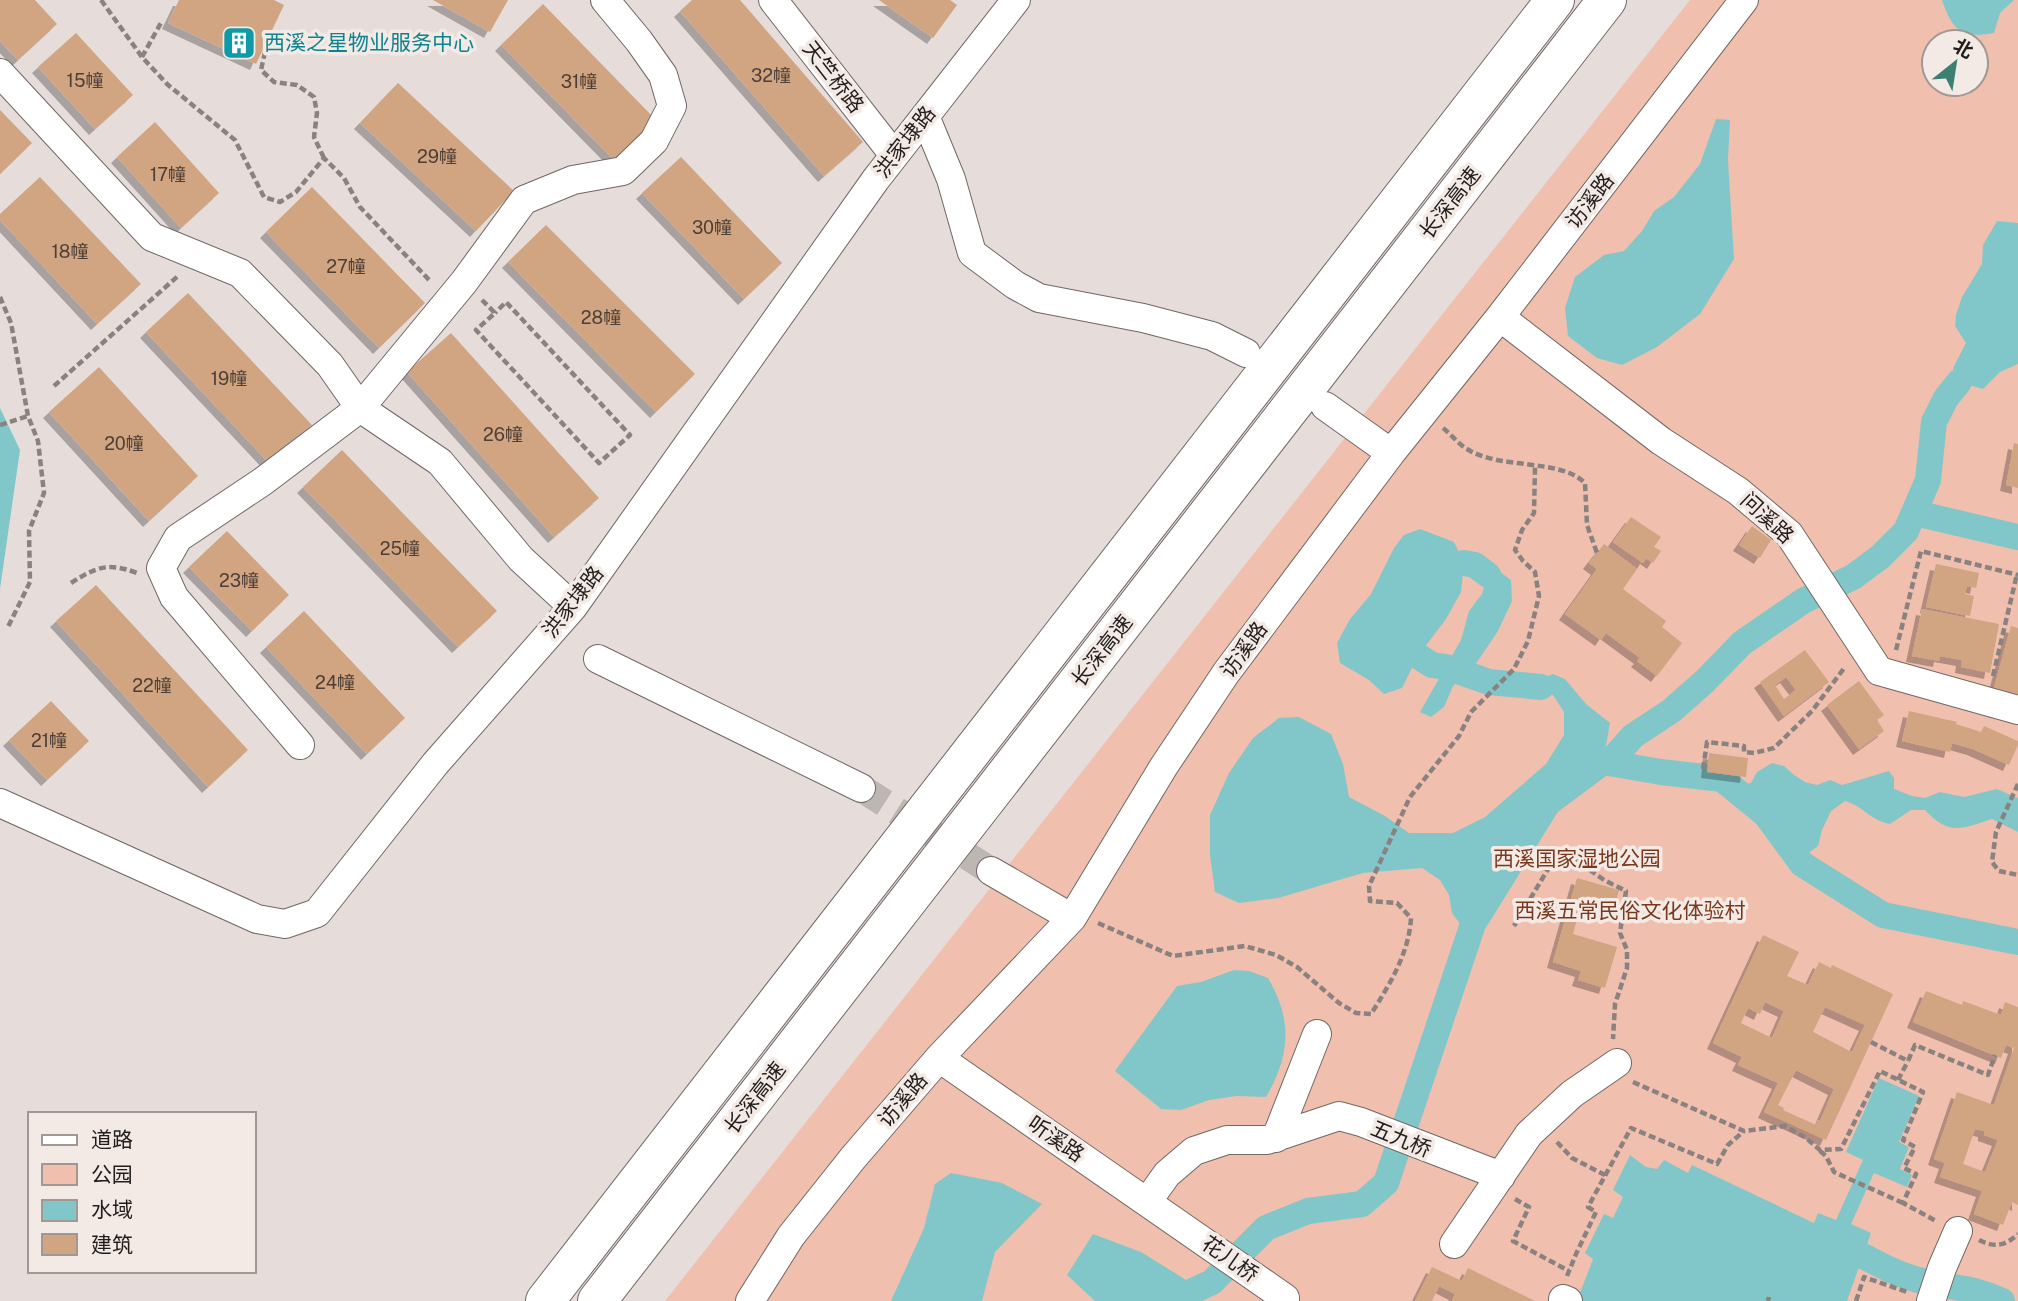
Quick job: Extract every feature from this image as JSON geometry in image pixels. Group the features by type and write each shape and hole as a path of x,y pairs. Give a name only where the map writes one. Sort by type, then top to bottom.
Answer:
{"highway":[{"name":"长深高速","path":"545,1301 1555,0"},
{"name":"长深高速","path":"597,1301 1607,0"}],"street":[{"path":"300,745 174,597 161,568 178,538 262,482 360,408 459,287 524,200 573,180 623,171 654,141 672,106 663,75 605,0"},
{"name":"天竺桥路","path":"772,0 894,155"},
{"name":"洪家埭路","path":"1,805 257,919 285,924 317,913 435,764 573,607 894,155 1016,0"},
{"name":"访溪路","path":"750,1301 791,1236 853,1158 939,1058 1074,915 1164,766 1226,673 1391,453 1500,317 1744,0"},
{"path":"0,73 152,237 240,273 330,365 360,408 440,462 521,559 573,607"},
{"path":"925,116 951,179 972,253 1015,285 1039,298 1143,318 1212,336 1246,353"},
{"name":"问溪路","path":"1500,317 1661,441 1738,491 1789,534 1879,671 2018,710"},
{"path":"1325,406 1391,453"},
{"path":"598,659 861,788"},
{"path":"991,871 1074,915"},
{"path":"1276,1138 1317,1034"},
{"name":"听溪路","path":"939,1058 1174,1221"},
{"path":"1454,1244 1529,1134 1572,1094 1617,1063"},
{"name":"五九桥","path":"1147,1202 1167,1174 1194,1151 1227,1140 1276,1138 1315,1122 1339,1116 1441,1154 1497,1182"},
{"name":"花儿桥","path":"1174,1221 1285,1299"},
{"path":"1931,1300 1941,1268 1958,1231"}],"path":[{"path":"101,0 142,57 167,84 235,140 264,197 280,202 296,192 324,158"},
{"path":"142,57 162,21"},
{"path":"265,52 261,70 274,82 297,85 314,97 317,113 314,137 324,158 345,177 360,207 431,282 459,287 495,313"},
{"path":"54,386 200,256"},
{"path":"0,297 12,323 28,416 38,441 44,492 29,531 30,582 7,629"},
{"path":"506,302 630,435 599,463 477,330 495,313 506,302"},
{"path":"1423,413 1468,450 1506,462 1576,474 1585,483 1587,525 1597,553"},
{"path":"0,425 28,416"},
{"path":"1074,915 1173,956 1245,946 1276,955 1297,967 1339,1003 1356,1013 1371,1014 1397,969 1410,938 1411,918 1397,903 1370,901 1369,886 1410,797 1459,736 1471,712 1514,669 1528,641 1539,596 1535,572 1515,550 1521,530 1534,513 1535,467"},
{"path":"1890,674 1921,551 2017,575 1986,700"},
{"path":"71,583 93,569 119,566 170,588"},
{"path":"1703,769 1707,742 1744,746 1744,752 1754,753 1774,748 1812,712 1860,643"},
{"path":"2018,785 1996,832 1992,862 1999,871 2018,875"},
{"path":"1514,926 1560,849 1604,880 1626,891 1619,933 1627,950 1627,968 1612,1022 1613,1057 1632,1082 1744,1131 1785,1126 1820,1150 1834,1172 1990,1246 2006,1245 2018,1234"},
{"path":"1871,1042 1908,1061"},
{"path":"1898,1080 1915,1045 1988,1075 1995,1055"},
{"path":"1820,1150 1841,1149 1880,1072 1923,1092 1903,1140 1915,1147 1904,1168 1916,1174 1903,1203"},
{"path":"1544,1121 1557,1142 1572,1158 1605,1175"},
{"path":"1566,1300 1569,1271 1597,1212 1588,1207 1631,1128 1717,1164 1728,1145 1744,1131"},
{"path":"1497,1182 1530,1206 1513,1241 1569,1271"},
{"path":"1856,1301 1864,1278 1931,1300"}],"green space":[{"name":"西溪国家湿地公园","path":"1690,0 2018,0 2018,1301 665,1301"}],"water":[{"path":"1942,0 2014,0 2000,13 1994,33 1990,34 1990,28 1958,28 1950,19"},
{"path":"1716,119 1730,120 1728,160 1734,259 1700,314 1657,347 1622,365 1597,358 1568,336 1565,308 1575,277 1604,255 1624,251 1642,231 1654,211 1674,197 1700,164"},
{"path":"1997,221 2018,223 2018,364 2000,372 1983,389 1954,379 1953,368 1966,343 1955,326 1962,297 1982,264 1983,245"},
{"path":"0,408 20,450 0,589"},
{"path":"1420,529 1454,542 1464,563 1461,592 1446,619 1418,656 1402,688 1384,694 1369,680 1340,663 1337,643 1350,619 1371,594 1394,548 1404,535"},
{"path":"1491,565 1511,580 1512,601 1498,631 1473,668 1453,686 1444,707 1431,717 1420,712 1461,640 1469,611 1482,594"},
{"path":"1553,674 1565,679 1586,704 1610,723 1603,762 1548,803 1469,936 1452,913 1449,895 1440,880 1422,868 1363,873 1278,898 1239,903 1215,892 1210,855 1210,815 1229,773 1253,738 1279,718 1299,717 1331,734 1343,764 1349,797 1385,816 1409,833 1453,833 1485,817 1546,764 1564,735 1564,712 1553,695 1541,687 1543,678"},
{"path":"1772,763 1784,766 1805,782 1817,785 1830,780 1842,785 1889,771 1894,778 1894,789 1925,798 1940,792 1964,797 1997,789 2018,798 2018,832 1992,819 1964,827 1949,827 1941,824 1925,810 1911,810 1890,824 1877,820 1845,801 1831,811 1818,846 1799,860 1766,815 1732,787 1751,783 1757,772"},
{"path":"1234,970 1249,971 1268,978 1282,1009 1285,1023 1284,1052 1274,1082 1266,1097 1237,1096 1209,1100 1181,1110 1161,1109 1115,1071 1177,986 1201,982"},
{"path":"1879,1078 1919,1096 1899,1142 1909,1147 1900,1169 1912,1175 1907,1187 1874,1173 1851,1224 1871,1233 1847,1301 1577,1301 1593,1259 1585,1253 1604,1214 1613,1218 1623,1197 1613,1190 1630,1155 1646,1167 1657,1169 1664,1160 1688,1173 1692,1165 1814,1223 1818,1213 1836,1220 1863,1160 1846,1152"},
{"path":"951,1173 1002,1183 1042,1204 995,1252 982,1301 891,1301 924,1228 935,1184"},
{"path":"1093,1234 1141,1252 1199,1288 1201,1301 1095,1301 1067,1275"}],"building":[{"path":"0,0 35,0 57,24 18,60 0,41"},
{"name":"西溪之星物业服务中心","path":"179,0 274,0 284,5 256,64 168,23"},
{"path":"433,0 508,0 490,32"},
{"path":"692,0 740,0 863,142 824,176 680,11"},
{"path":"879,0 950,0 957,5 933,38"},
{"path":"543,4 656,120 614,160 501,45"},
{"path":"76,33 133,95 95,129 38,67"},
{"path":"398,83 514,191 476,231 360,123"},
{"path":"0,110 32,143 0,174"},
{"path":"155,122 219,193 181,228 117,157"},
{"path":"681,157 782,263 744,299 642,193"},
{"path":"40,177 141,284 97,324 0,220 0,214"},
{"path":"312,187 425,303 379,348 266,232"},
{"path":"546,225 695,374 656,412 508,262"},
{"path":"188,293 312,425 270,464 146,332"},
{"path":"451,333 599,498 554,537 407,372"},
{"path":"99,367 198,476 149,521 49,412"},
{"path":"2014,443 2018,444 2018,488 2006,485"},
{"path":"342,450 497,611 458,647 303,487"},
{"path":"1631,517 1661,537 1654,547 1661,551 1653,563 1646,558 1643,563 1613,542"},
{"path":"1752,526 1771,540 1760,558 1739,545"},
{"path":"227,531 289,595 252,631 189,567"},
{"path":"1604,544 1637,569 1623,589 1666,621 1662,627 1682,643 1657,676 1637,661 1640,658 1606,633 1601,640 1565,614 1597,569 1589,563"},
{"path":"1936,564 1979,573 1976,588 1967,586 1965,594 1974,596 1970,616 1926,607"},
{"path":"96,585 248,750 208,787 56,621"},
{"path":"1922,609 1999,624 1990,673 1961,667 1962,660 1940,656 1939,661 1912,656"},
{"path":"304,611 405,718 367,754 266,647"},
{"path":"2011,626 2018,628 2018,695 1994,688"},
{"path":"1805,650 1829,682 1784,716 1760,682","holes":["1786,677 1796,690 1784,699 1775,685"]},
{"path":"1859,681 1884,715 1877,720 1884,731 1859,749 1827,705"},
{"path":"51,701 89,741 47,780 9,740"},
{"path":"1909,711 1957,722 1956,724 1981,732 1984,726 2018,741 2018,745 2009,765 1952,743 1950,752 1902,741"},
{"path":"1709,753 1748,758 1746,777 1707,772"},
{"path":"1577,878 1619,890 1613,913 1581,904 1573,934 1617,947 1605,988 1578,980 1581,971 1553,962"},
{"path":"1763,935 1799,952 1787,976 1808,985 1819,962 1831,968 1832,965 1893,994 1826,1140 1764,1112 1778,1083 1738,1065 1742,1057 1713,1043","holes":["1765,1002 1784,1011 1772,1038 1741,1023 1748,1008 1760,1014","1825,1007 1865,1025 1852,1052 1813,1032","1796,1070 1834,1089 1816,1125 1778,1105"]},
{"path":"1926,991 1962,1005 1963,1001 2001,1015 2005,1002 2018,1007 2018,1205 2012,1202 2003,1225 1974,1214 1982,1191 1940,1177 1945,1163 1934,1159 1957,1092 1994,1105 2014,1048 2006,1045 2001,1058 1913,1022","holes":["1975,1129 1984,1131 1984,1135 1998,1140 1985,1172 1963,1164"]},
{"path":"1432,1267 1462,1281 1468,1268 1535,1301 1452,1301 1455,1294 1439,1286 1432,1301 1415,1301"}],"waterway":[{"path":"1609,763 1633,736 1671,711 1742,643 1803,601 1853,577 1880,557 1906,531 1928,480 1934,422 1946,398 1959,382"},
{"path":"1915,513 2018,537"},
{"path":"1464,563 1475,565 1488,575"},
{"path":"1418,656 1432,665 1489,682 1541,687"},
{"path":"1177,1301 1212,1282 1266,1228 1308,1211 1362,1204 1386,1183 1473,924 1548,803 1603,762 1722,779 1766,815 1802,864 1883,915 2018,942"},
{"path":"1831,1240 1910,1277 1972,1290 2002,1301"}],"tunnel":[{"path":"861,788 991,871"}],"place":[{"name":"西溪之星物业服务中心","path":"239,43"}],"park label":[{"name":"西溪五常民俗文化体验村","path":"1630,911"}]}
